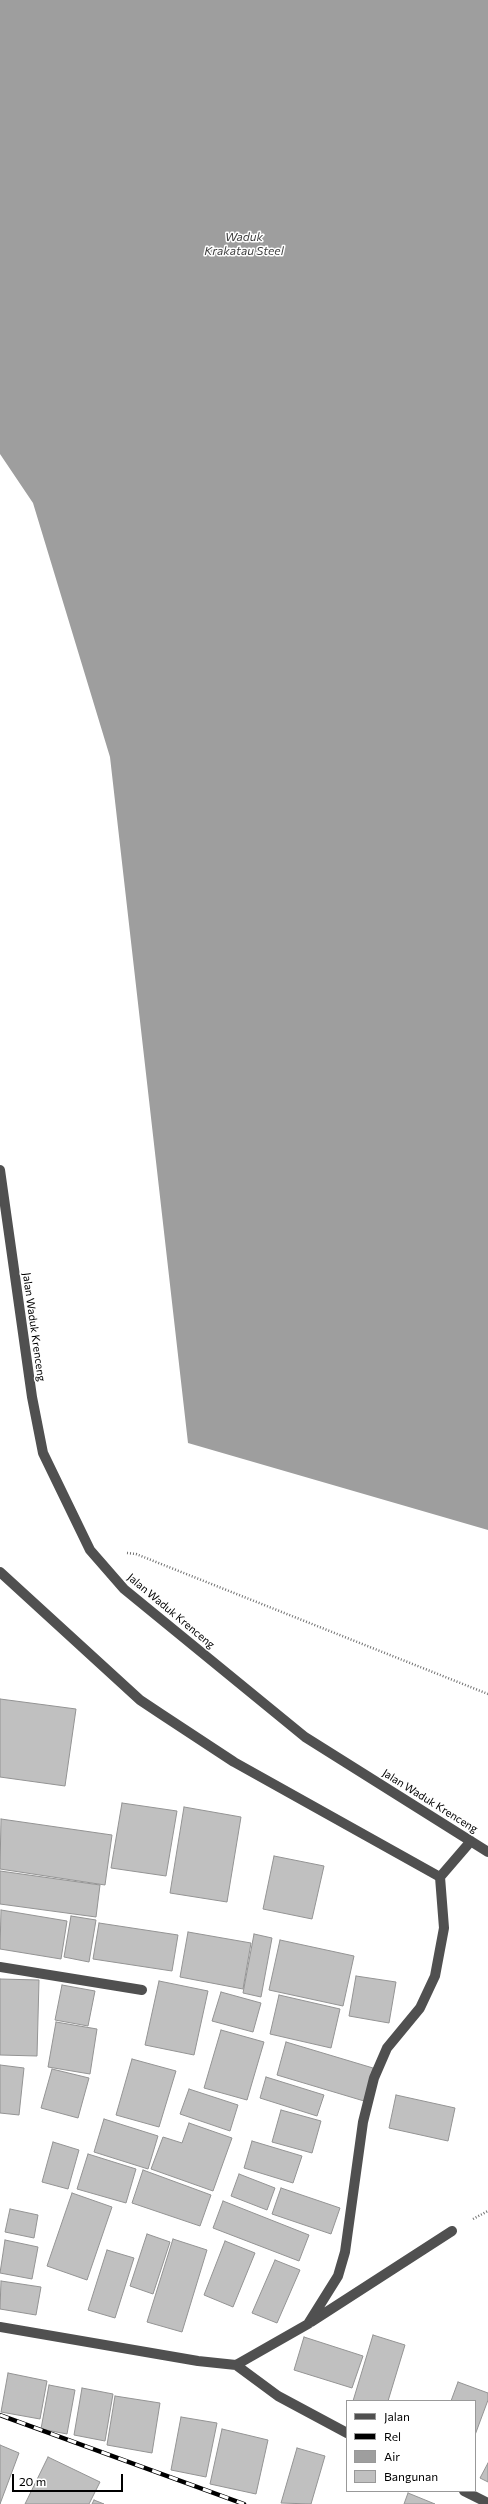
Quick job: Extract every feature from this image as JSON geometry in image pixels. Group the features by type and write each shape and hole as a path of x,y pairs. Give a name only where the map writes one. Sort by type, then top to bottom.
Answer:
{"street":[{"name":"Jalan Waduk Krenceng","path":"0,1170 32,1397 43,1453 90,1550 124,1589 305,1737 488,1852"},
{"path":"0,1572 150,1707 234,1762 440,1877"},
{"path":"308,2324 338,2276 345,2252 363,2122 374,2078 387,2048 420,2008 435,1976 444,1928 440,1877 471,1841"},
{"path":"0,1967 142,1990"},
{"path":"236,2365 308,2324 452,2231"},
{"path":"0,2327 198,2361 236,2365 278,2396 346,2432"},
{"path":"466,2492 488,2503"}],"path":[{"path":"90,1550 136,1554 488,1694"}],"water":[{"name":"Waduk Krakatau Steel","path":"0,0 488,0 488,1530 188,1443 110,757 33,503 0,454"}],"building":[{"path":"0,1699 76,1709 65,1786 0,1777"},
{"path":"122,1803 177,1811 166,1876 111,1868"},
{"path":"184,1807 241,1817 227,1902 170,1893"},
{"path":"1,1819 112,1835 105,1885 0,1869"},
{"path":"274,1856 324,1866 312,1919 263,1909"},
{"path":"0,1871 100,1885 96,1917 0,1904"},
{"path":"1,1910 67,1921 61,1959 0,1949"},
{"path":"71,1916 96,1920 89,1962 64,1957"},
{"path":"99,1923 178,1935 172,1971 93,1959"},
{"path":"188,1932 251,1943 243,1989 180,1977"},
{"path":"254,1934 272,1938 261,1997 243,1993"},
{"path":"280,1940 354,1956 343,2006 269,1990"},
{"path":"356,1976 396,1982 389,2023 349,2016"},
{"path":"0,1979 39,1980 37,2056 0,2055"},
{"path":"159,1981 208,1991 194,2055 145,2045"},
{"path":"62,1985 95,1991 88,2026 55,2020"},
{"path":"221,1992 261,2003 253,2032 212,2021"},
{"path":"279,1995 340,2009 331,2048 270,2034"},
{"path":"56,2022 97,2029 90,2074 48,2067"},
{"path":"221,2030 264,2042 247,2100 204,2088"},
{"path":"286,2042 373,2068 364,2101 277,2075"},
{"path":"132,2059 176,2071 159,2127 116,2115"},
{"path":"0,2065 24,2068 19,2115 0,2113"},
{"path":"52,2069 89,2078 78,2118 41,2108"},
{"path":"266,2077 324,2095 317,2116 260,2098"},
{"path":"189,2089 238,2105 230,2131 180,2114"},
{"path":"396,2095 455,2108 448,2141 389,2128"},
{"path":"281,2110 321,2121 312,2153 272,2142"},
{"path":"104,2119 158,2136 148,2169 94,2152"},
{"path":"189,2123 232,2138 213,2191 151,2169 163,2137 182,2143"},
{"path":"252,2141 302,2156 293,2183 244,2168"},
{"path":"53,2142 79,2150 68,2189 42,2182"},
{"path":"88,2154 136,2169 126,2203 77,2189"},
{"path":"143,2170 211,2195 200,2226 132,2203"},
{"path":"239,2174 275,2188 267,2210 231,2196"},
{"path":"281,2188 340,2208 331,2234 272,2214"},
{"path":"72,2193 112,2207 87,2280 47,2266"},
{"path":"223,2201 309,2235 299,2261 213,2228"},
{"path":"10,2209 38,2215 34,2238 5,2232"},
{"path":"147,2234 170,2242 153,2294 130,2286"},
{"path":"173,2239 207,2250 182,2332 147,2322"},
{"path":"5,2240 38,2247 32,2279 0,2273"},
{"path":"225,2241 255,2253 233,2307 204,2295"},
{"path":"107,2250 134,2258 115,2318 88,2310"},
{"path":"275,2260 300,2270 277,2323 252,2313"},
{"path":"1,2281 41,2287 36,2315 0,2309"},
{"path":"373,2335 405,2345 388,2400 353,2400"},
{"path":"304,2337 363,2356 352,2388 294,2370"},
{"path":"8,2373 47,2381 40,2419 1,2412"},
{"path":"458,2382 488,2393 488,2400 476,2432 476,2400 451,2400"},
{"path":"49,2385 75,2390 67,2434 41,2429"},
{"path":"82,2388 113,2394 105,2441 74,2435"},
{"path":"115,2396 160,2403 152,2453 107,2445"},
{"path":"181,2417 217,2423 206,2477 171,2470"},
{"path":"222,2429 268,2440 256,2494 210,2484"},
{"path":"0,2445 19,2453 0,2504"},
{"path":"297,2448 325,2456 311,2504 281,2503"},
{"path":"48,2457 100,2482 89,2504 25,2504"},
{"path":"488,2463 488,2482 480,2478"},
{"path":"408,2493 435,2504 404,2504"},
{"path":"94,2500 104,2504 92,2504"}],"railway":[{"path":"0,2415 244,2504"}]}
